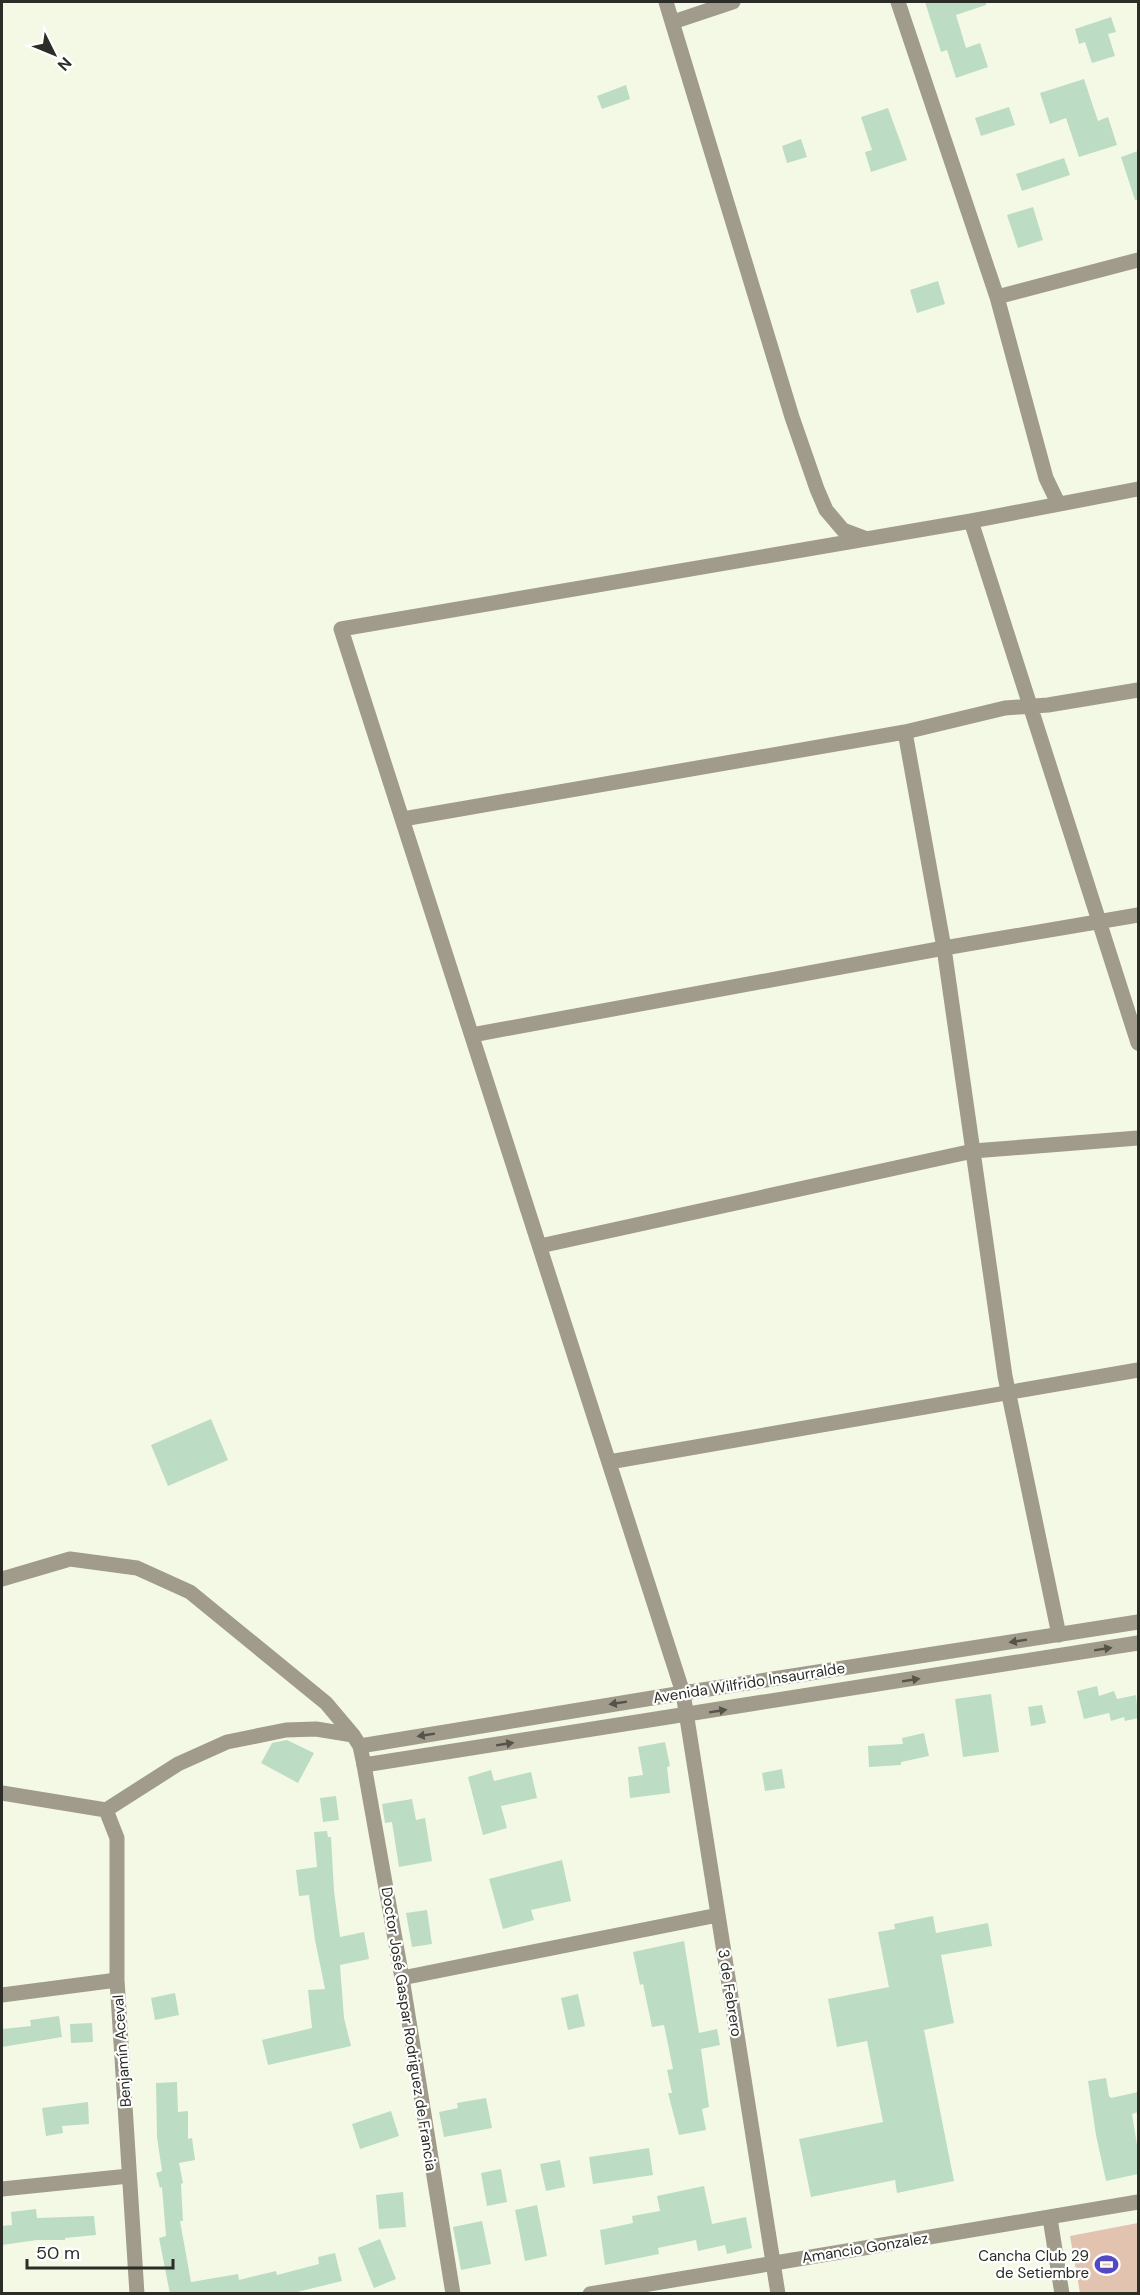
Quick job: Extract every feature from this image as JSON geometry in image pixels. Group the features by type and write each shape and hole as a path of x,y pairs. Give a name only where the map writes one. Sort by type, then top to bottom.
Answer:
{"street":[{"path":"666,2 816,489 826,510 843,530 867,539 1138,489"},
{"path":"673,22 733,2"},
{"path":"898,2 998,297 1046,478 1058,503"},
{"path":"998,297 1138,260"},
{"path":"971,521 1138,1043"},
{"name":"3 de Febrero","path":"778,2294 682,1693 341,629 867,539"},
{"path":"403,819 904,732 1005,708 1138,690"},
{"path":"904,732 944,948 1008,1393 1059,1635"},
{"path":"472,1035 944,948 1138,915"},
{"path":"540,1246 973,1151 1138,1138"},
{"path":"609,1462 1138,1370"},
{"path":"2,1580 70,1558 137,1568 190,1592 326,1703 356,1741"},
{"name":"Avenida Wilfrido Insaurralde","path":"106,1810 178,1764 227,1742 286,1730 316,1729 356,1741 1138,1622"},
{"name":"Avenida Wilfrido Insaurralde","path":"364,1765 1138,1643"},
{"name":"Doctor José Gaspar Rodriguez de Francia","path":"356,1741 364,1765 402,1978 453,2294"},
{"path":"2,1793 106,1810"},
{"name":"Benjamín Aceval","path":"106,1810 117,1838 117,1980 137,2294"},
{"path":"402,1978 718,1915"},
{"path":"2,1995 117,1980"},
{"path":"2,2189 129,2176"},
{"name":"Amancio Gonzalez","path":"590,2294 1138,2202"},
{"path":"1050,2217 1062,2294"}],"shaded area":[{"name":"Cancha Club 29 de Setiembre","path":"1138,2223 1138,2293 1080,2293 1070,2236"}],"building":[{"path":"925,2 986,2 986,5 956,15 966,48 980,43 988,67 956,78 947,50 941,52"},
{"path":"1111,17 1116,32 1108,34 1115,56 1092,63 1085,42 1079,44 1075,29"},
{"path":"1084,79 1098,121 1108,117 1117,145 1079,157 1066,118 1050,124 1040,93"},
{"path":"626,85 630,99 602,109 597,96"},
{"path":"1009,107 1015,125 981,136 975,118"},
{"path":"888,108 907,160 871,172 865,152 872,150 861,117"},
{"path":"801,139 807,157 787,163 782,146"},
{"path":"1138,151 1138,200 1135,200 1121,157"},
{"path":"1064,158 1070,175 1022,191 1016,174"},
{"path":"1033,207 1043,240 1018,248 1007,215"},
{"path":"938,281 945,304 917,313 910,290"},
{"path":"211,1419 228,1460 168,1486 151,1445"},
{"path":"1097,1686 1099,1696 1114,1691 1117,1699 1136,1695 1138,1718 1125,1721 1124,1717 1111,1721 1109,1713 1084,1719 1077,1691"},
{"path":"991,1694 999,1752 963,1757 955,1699"},
{"path":"1042,1705 1046,1723 1031,1726 1028,1707"},
{"path":"924,1733 929,1756 901,1762 901,1765 869,1767 868,1746 903,1744 902,1738"},
{"path":"287,1740 314,1753 298,1783 261,1763 272,1743"},
{"path":"665,1742 670,1766 667,1767 670,1793 630,1798 628,1777 643,1775 638,1747"},
{"path":"782,1769 785,1788 765,1791 762,1773"},
{"path":"491,1770 494,1781 531,1772 537,1798 501,1806 507,1828 483,1835 468,1777"},
{"path":"336,1796 339,1820 323,1822 320,1798"},
{"path":"412,1799 416,1820 425,1818 432,1861 399,1867 392,1822 385,1823 382,1804"},
{"path":"327,1831 328,1837 331,1837 334,1891 340,1937 364,1932 369,1959 340,1965 344,2018 351,2046 268,2065 262,2040 312,2028 308,1990 325,1989 309,1895 299,1896 296,1870 317,1867 314,1832"},
{"path":"562,1860 571,1901 531,1910 534,1920 503,1929 489,1879"},
{"path":"427,1910 432,1944 412,1947 406,1913"},
{"path":"933,1916 936,1933 988,1923 992,1946 941,1955 954,2023 924,2030 954,2181 897,2193 895,2180 811,2197 799,2139 883,2122 867,2041 837,2047 828,1999 889,1987 878,1932 895,1929 894,1924"},
{"path":"684,1941 699,2033 717,2029 720,2045 701,2049 709,2107 702,2109 706,2130 679,2135 668,2093 672,2093 667,2070 673,2069 664,2025 652,2027 643,1984 640,1985 633,1952"},
{"path":"175,1993 179,2015 155,2020 151,1998"},
{"path":"578,1994 585,2026 568,2030 561,1998"},
{"path":"59,2016 62,2037 2,2047 2,2029 31,2026 30,2020"},
{"path":"92,2023 93,2042 71,2043 70,2024"},
{"path":"1106,2078 1111,2098 1138,2092 1138,2112 1132,2114 1138,2151 1138,2174 1106,2181 1088,2081"},
{"path":"177,2082 178,2112 188,2111 188,2139 192,2138 195,2160 179,2163 183,2183 181,2184 183,2221 180,2221 191,2282 238,2274 239,2280 276,2271 277,2275 319,2264 318,2257 335,2253 342,2281 289,2294 170,2294 159,2238 166,2236 162,2187 160,2188 156,2173 162,2171 157,2137 156,2083"},
{"path":"486,2098 492,2128 444,2137 439,2112 458,2108 457,2103"},
{"path":"88,2102 89,2124 62,2126 63,2133 46,2136 42,2108"},
{"path":"391,2111 399,2136 360,2149 352,2124"},
{"path":"649,2148 653,2175 593,2184 589,2157"},
{"path":"560,2160 565,2187 546,2191 540,2164"},
{"path":"501,2169 507,2202 487,2206 481,2173"},
{"path":"704,2186 712,2224 746,2217 752,2248 727,2254 725,2245 698,2251 696,2240 658,2248 659,2254 605,2265 600,2230 633,2223 632,2216 660,2211 657,2196"},
{"path":"403,2192 406,2227 379,2229 376,2195"},
{"path":"537,2205 547,2256 525,2261 515,2210"},
{"path":"36,2209 37,2218 94,2216 96,2235 2,2245 2,2226 12,2225 11,2212"},
{"path":"482,2221 491,2264 461,2270 453,2227"},
{"path":"380,2239 396,2279 374,2288 358,2248"}],"place":[{"name":"Cancha Club 29 de Setiembre","path":"1107,2265"}]}
